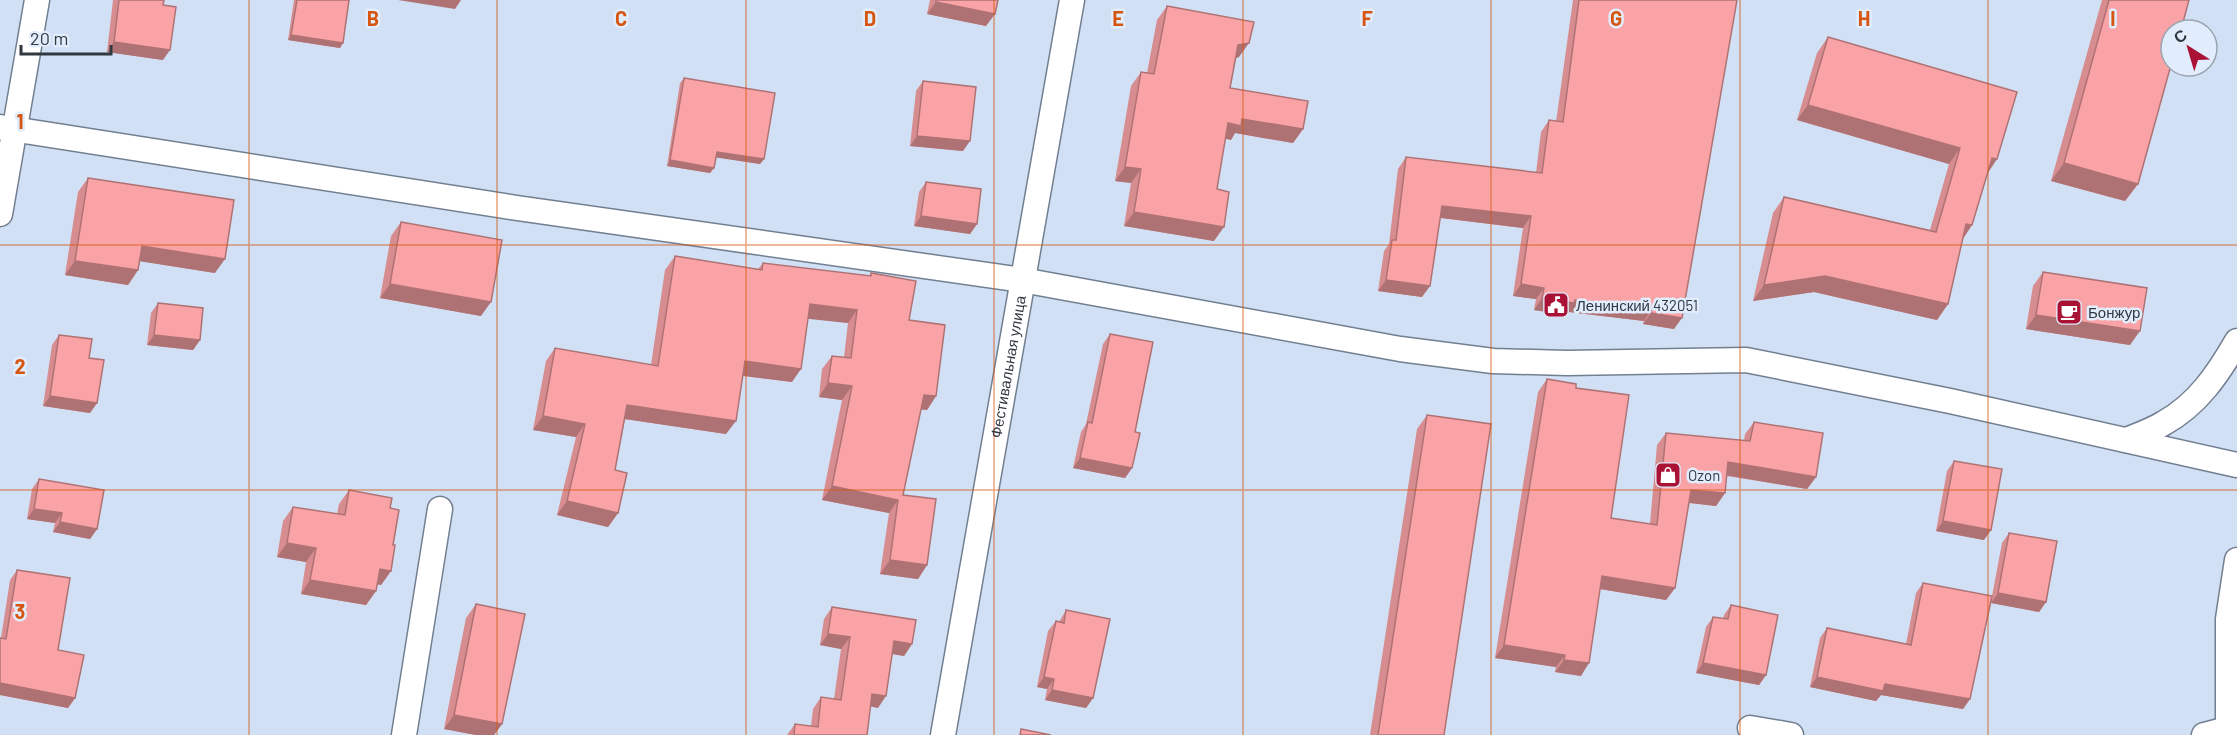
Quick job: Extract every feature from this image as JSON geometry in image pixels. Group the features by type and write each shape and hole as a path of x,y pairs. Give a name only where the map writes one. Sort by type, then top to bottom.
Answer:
{"street":[{"path":"0,214 7,128 37,0"},
{"name":"Фестивальная улица","path":"944,735 1072,0"},
{"path":"7,128 529,209 1022,280 1400,349 1493,361 1567,363 1746,360 1950,400 2237,465"},
{"path":"2126,440 2164,424 2191,404 2218,374 2237,341"},
{"path":"404,735 440,508"},
{"path":"2220,733 2228,619 2237,560"},
{"path":"1750,728 1791,735"}],"building":[{"path":"119,0 164,0 163,5 176,7 170,50 114,42"},
{"path":"297,0 349,0 343,43 291,35"},
{"path":"936,0 998,0 995,14 936,2"},
{"path":"1579,0 1737,0 1682,318 1651,313 1652,309 1542,298 1544,288 1521,284 1531,216 1442,206 1430,286 1386,280 1392,240 1396,240 1406,157 1542,173 1549,120 1563,122"},
{"path":"2109,0 2189,0 2184,18 2159,18 2159,78 2167,78 2138,184 2064,163"},
{"path":"1167,6 1254,22 1249,43 1238,45 1230,88 1308,101 1303,129 1242,119 1241,126 1228,123 1217,189 1229,192 1224,227 1134,212 1141,169 1125,167 1141,72 1154,74"},
{"path":"1828,37 2017,92 1997,159 1992,158 1972,225 1966,224 1948,304 1825,276 1764,285 1784,197 1936,232 1960,148 1808,105"},
{"path":"684,78 775,93 764,159 717,152 714,168 670,160"},
{"path":"923,81 976,87 970,141 917,136"},
{"path":"88,178 234,200 225,259 142,246 138,270 75,261"},
{"path":"926,182 981,189 977,224 921,216"},
{"path":"401,222 502,240 491,302 390,284"},
{"path":"675,256 762,270 763,263 871,276 871,273 916,281 909,320 945,325 936,396 924,395 903,495 936,499 927,565 890,560 898,500 832,486 852,386 828,383 832,356 851,358 857,310 810,304 801,369 745,361 736,421 627,405 615,470 627,473 618,513 567,501 585,424 543,416 555,348 658,366"},
{"path":"2043,272 2147,288 2140,331 2036,315"},
{"path":"158,303 203,308 200,340 154,335"},
{"path":"1110,334 1153,342 1135,432 1140,433 1132,468 1080,458 1088,422 1092,423"},
{"path":"59,335 92,339 89,358 104,360 97,403 50,396"},
{"path":"1547,379 1576,384 1576,388 1629,395 1611,518 1657,525 1666,433 1750,441 1754,422 1823,433 1816,477 1728,462 1725,493 1691,490 1675,588 1602,576 1589,663 1564,660 1565,655 1504,645"},
{"path":"1427,415 1491,424 1444,735 1378,735"},
{"path":"1954,461 2002,469 1991,530 1943,521"},
{"path":"39,479 104,490 97,529 60,522 62,513 34,509"},
{"path":"349,490 392,498 390,508 399,510 391,571 380,569 376,591 310,580 316,548 287,543 293,507 345,515"},
{"path":"2009,533 2057,541 2046,602 1998,593"},
{"path":"17,570 70,578 58,650 84,655 75,698 0,683 0,638 6,639"},
{"path":"1923,583 1992,596 1970,699 1885,684 1883,691 1817,677 1827,628 1911,645"},
{"path":"476,604 525,614 502,724 454,715"},
{"path":"1731,605 1778,615 1766,675 1703,663 1713,617 1728,619"},
{"path":"832,607 916,620 912,644 894,641 886,696 872,694 867,735 794,735 795,724 818,727 821,697 841,700 850,637 828,634"},
{"path":"1066,610 1110,619 1093,698 1052,690 1054,679 1044,677 1056,621 1064,623"},
{"path":"1021,729 1051,735 1020,735"}],"place":[{"name":"Ленинский 432051","path":"1556,305"},
{"name":"Бонжур","path":"2069,312"},
{"name":"Ozon","path":"1668,475"}]}
